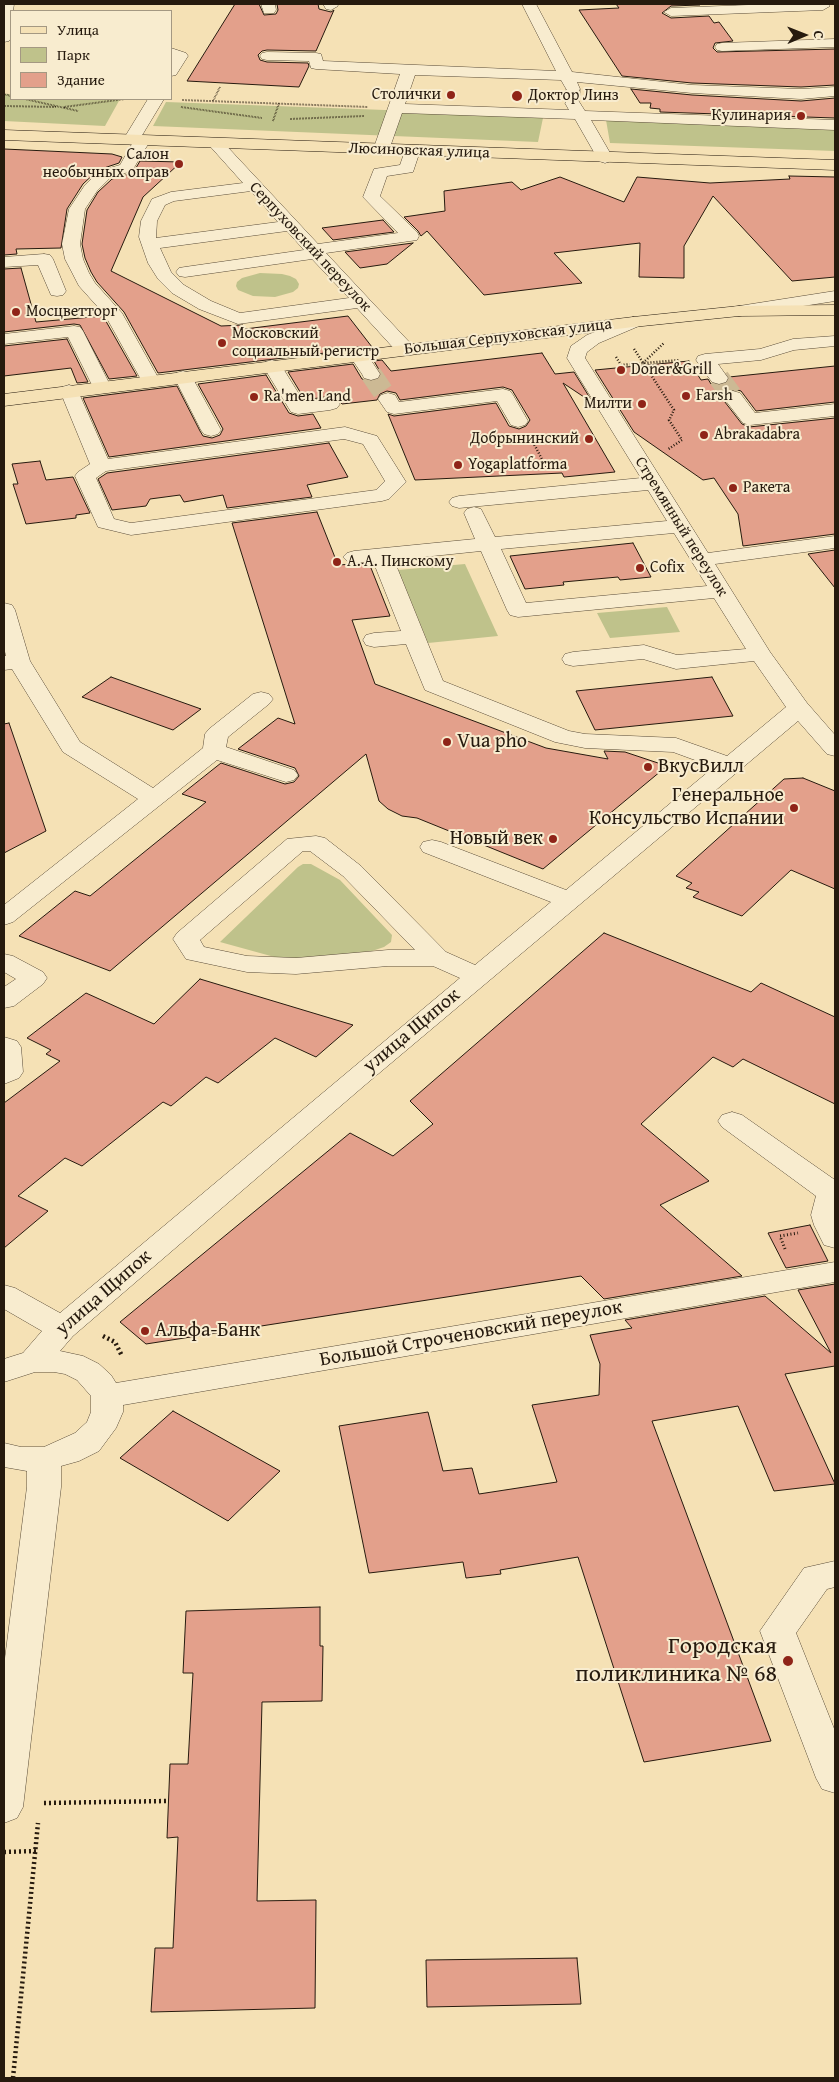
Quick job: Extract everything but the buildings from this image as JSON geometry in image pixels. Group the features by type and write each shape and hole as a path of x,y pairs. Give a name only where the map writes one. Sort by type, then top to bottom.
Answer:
{"main road":[{"name":"Люсиновская улица","path":"4,135 835,165"},
{"name":"Большая Серпуховская улица","path":"4,400 633,322 739,311 835,310"}],"street":[{"path":"4,38 7,4"},
{"path":"529,4 571,87 572,100 605,158"},
{"path":"671,12 827,9"},
{"path":"722,47 835,43"},
{"path":"172,52 180,56 172,70"},
{"path":"267,56 316,57 316,65 409,70 571,87 692,89 801,94 835,92"},
{"path":"381,150 398,108 409,70"},
{"path":"746,84 835,80"},
{"path":"150,381 113,313 88,286 80,273 74,259 71,244 77,209 91,188 105,174 126,168 156,100"},
{"path":"398,108 835,125"},
{"name":"Серпуховский переулок","path":"216,144 405,349"},
{"path":"185,272 411,236 371,197 380,172 407,169 412,151"},
{"path":"254,186 171,197 158,202 149,221 147,237 164,275 178,288 205,305 238,319 362,302"},
{"path":"150,244 290,224"},
{"path":"4,262 44,259 57,292"},
{"path":"739,311 835,296"},
{"name":"Стремянный переулок","path":"633,322 593,339 578,350 576,358 760,654 799,708 835,748"},
{"path":"4,339 74,331 102,387"},
{"path":"719,378 705,360 761,354 793,345 835,341"},
{"path":"358,355 371,374"},
{"path":"272,366 298,408 330,404"},
{"path":"183,377 211,430"},
{"path":"69,391 101,466"},
{"path":"388,399 394,408 503,395 518,420"},
{"path":"733,397 750,419 835,410"},
{"path":"346,433 370,440 396,482 382,495 131,529 105,523 85,476 101,466 346,433"},
{"path":"653,483 560,492 466,508 489,544 518,610 721,592"},
{"path":"354,557 680,526"},
{"path":"701,560 835,542"},
{"path":"381,554 433,685 563,737 585,741 676,745 730,766"},
{"path":"4,610 11,662 71,746 154,799"},
{"path":"374,640 414,636"},
{"path":"573,659 644,652 676,662 760,654"},
{"path":"4,917 214,751 217,734 262,699"},
{"name":"улица Щипок","path":"34,1362 62,1328 478,976 799,708"},
{"path":"214,751 286,775"},
{"path":"437,958 388,958 296,966 247,964 195,953 186,939 296,844 316,843 352,871 437,958 478,976"},
{"path":"432,847 569,900"},
{"path":"4,1000 34,978 10,969"},
{"path":"4,1046 6,1047 9,1072 4,1076"},
{"path":"732,1121 834,1192 826,1215 828,1225 835,1238"},
{"name":"Большой Строченовский переулок","path":"107,1396 835,1272"},
{"path":"4,1296 62,1328"},
{"path":"4,1371 34,1362 54,1361 72,1364 88,1372 100,1383 107,1396 107,1412 100,1428 87,1442 67,1452 44,1459 20,1459 4,1454"},
{"path":"4,1807 44,1487 44,1459"},
{"path":"835,1574 816,1577 778,1631 835,1778"}],"path":[{"path":"213,101 220,87"},
{"path":"177,99 398,108"},
{"path":"4,106 62,107 121,100"},
{"path":"643,363 665,343"},
{"path":"632,346 674,410 669,420 682,440 666,451"},
{"path":"614,355 621,365 682,359"},
{"path":"530,436 560,492"},
{"path":"95,1332 115,1342 123,1359"},
{"path":"40,1803 168,1801"},
{"path":"4,1852 36,1851"}],"green space":[{"path":"4,94 10,94 10,100 119,100 105,126 4,121"},
{"path":"166,102 543,118 538,142 153,126"},
{"path":"606,120 835,129 835,151 610,143"},
{"path":"260,273 290,276 296,279 299,284 298,288 293,292 275,297 253,296 238,290 237,282 242,278"},
{"path":"465,564 498,636 428,643 398,570"},
{"path":"667,607 680,632 610,638 597,613"},
{"path":"303,864 311,864 340,880 392,935 391,942 384,947 372,951 289,961 220,942"}],"tunnel":[{"path":"573,89 573,96"},
{"path":"371,374 388,399"},
{"path":"719,378 733,397"}],"place":[{"name":"Столички","path":"451,95"},
{"name":"Доктор Линз","path":"517,96"},
{"name":"Кулинария","path":"801,116"},
{"name":"Салон необычных оправ","path":"179,164"},
{"name":"Мосцветторг","path":"16,312"},
{"name":"Московский социальный регистр","path":"222,343"},
{"name":"Doner&Grill","path":"621,370"},
{"name":"Farsh","path":"686,396"},
{"name":"Ra'men Land","path":"254,397"},
{"name":"Милти","path":"642,404"},
{"name":"Abrakadabra","path":"704,435"},
{"name":"Добрынинский","path":"589,439"},
{"name":"Yogaplatforma","path":"458,465"},
{"name":"Ракета","path":"733,488"},
{"name":"А. А. Пинскому","path":"337,562"},
{"name":"Cofix","path":"640,568"},
{"name":"Vua pho","path":"447,742"},
{"name":"ВкусВилл","path":"648,767"},
{"name":"Генеральное Консульство Испании","path":"794,808"},
{"name":"Новый век","path":"553,839"},
{"name":"Альфа-Банк","path":"145,1331"},
{"name":"Городская поликлиника № 68","path":"788,1661"}]}
